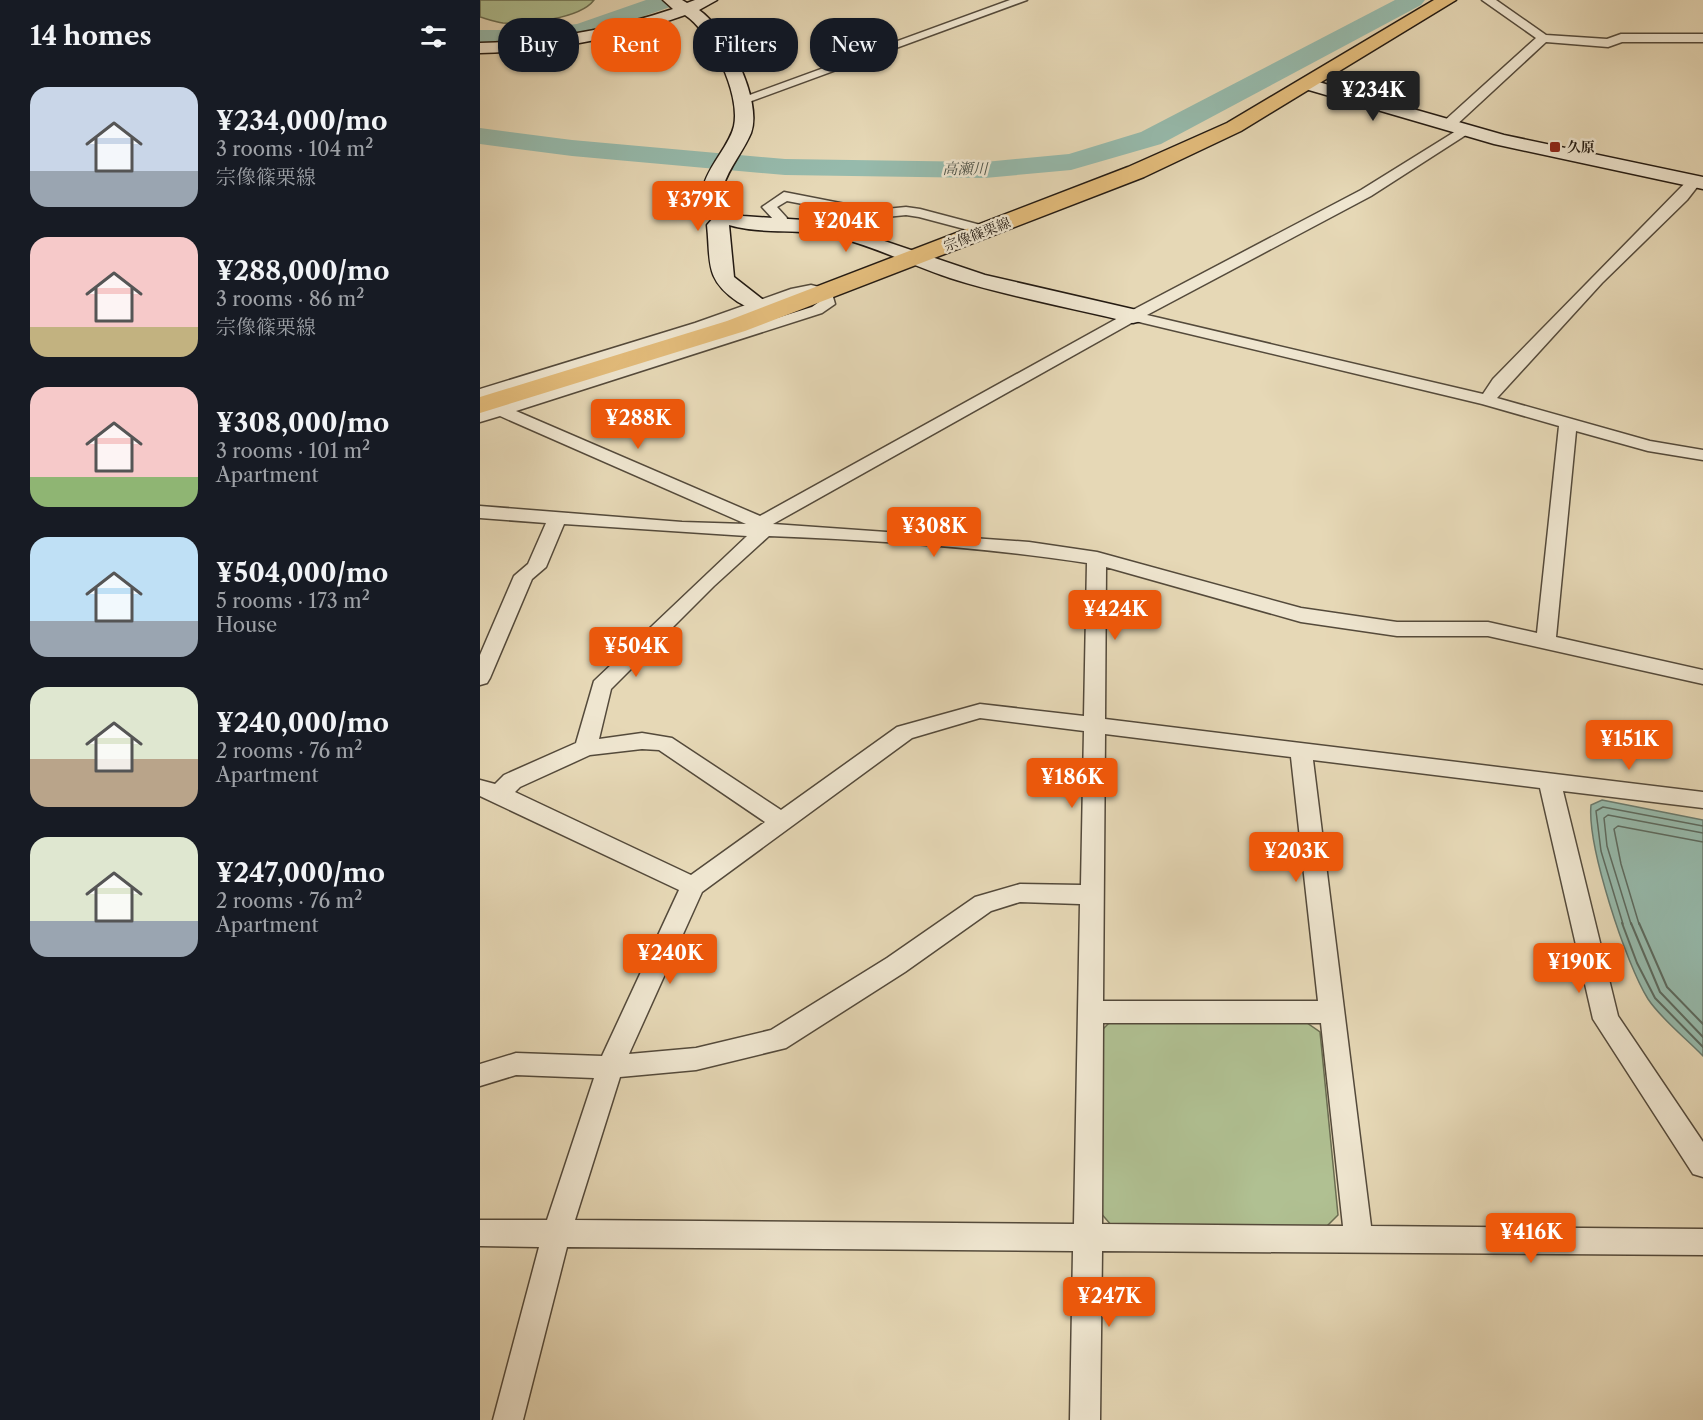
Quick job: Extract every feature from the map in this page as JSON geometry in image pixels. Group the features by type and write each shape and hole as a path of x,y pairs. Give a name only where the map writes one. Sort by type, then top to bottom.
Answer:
{"main road":[{"name":"宗像篠栗線","path":"490,407 536,387 736,326 826,293 987,231 1194,146 1234,127 1308,84 1445,0"}],"street":[{"path":"480,48 527,48 576,43 679,6 709,0"},
{"path":"742,100 1021,0"},
{"path":"1488,0 1543,38 1608,42 1621,38 1703,38"},
{"path":"679,6 706,24 714,35 742,100 744,124 712,186 714,202 726,217 741,222 817,227 862,237 957,273 1487,400 1648,446 1703,455"},
{"path":"586,748 601,686 715,574 767,527 1133,316 1366,193 1456,127 1543,38"},
{"path":"1308,84 1456,127 1698,182"},
{"path":"1487,400 1499,383 1597,280 1698,182"},
{"path":"779,225 780,218 769,207 784,196 876,214 913,212 968,224 987,231"},
{"path":"726,217 717,225 723,278 731,288 760,306"},
{"path":"480,393 760,306 796,292 810,290 826,293 827,304 817,310 657,363 490,407 480,417"},
{"path":"490,407 767,527"},
{"path":"1546,642 1568,425"},
{"path":"480,512 682,528 767,527 1017,547 1097,558 1301,615 1397,629 1488,629 1703,677"},
{"path":"480,678 524,576 536,567 557,519"},
{"path":"1085,1420 1091,1012 1090,895 1097,558"},
{"path":"508,1420 557,1233 610,1067 693,886 905,732 980,711 1094,723 1703,800"},
{"path":"490,791 586,748 642,741 664,743 782,822"},
{"path":"1301,749 1359,1240"},
{"path":"1550,782 1606,1019 1703,1165"},
{"path":"490,791 693,886"},
{"path":"480,1075 516,1064 610,1067 696,1059 777,1040 896,965 983,904 1020,893 1090,895"},
{"path":"1091,1012 1332,1012"},
{"path":"480,1233 1703,1242"}],"shaded area":[{"path":"480,0 594,0 577,12 556,18 498,18 498,22 480,17"},
{"path":"1113,1019 1307,1023 1320,1032 1338,1215 1327,1226 1112,1226 1099,1211 1102,1030"}],"water":[{"path":"1602,800 1703,820 1703,1056 1654,1007 1629,960 1601,875 1595,848 1591,805"}],"waterway":[{"path":"480,37 521,37 581,31 668,0"},
{"name":"高瀬川","path":"480,136 572,148 785,167 985,170 1071,162 1151,138 1413,0"}],"place":[{"name":"久原","path":"1555,147"}]}
